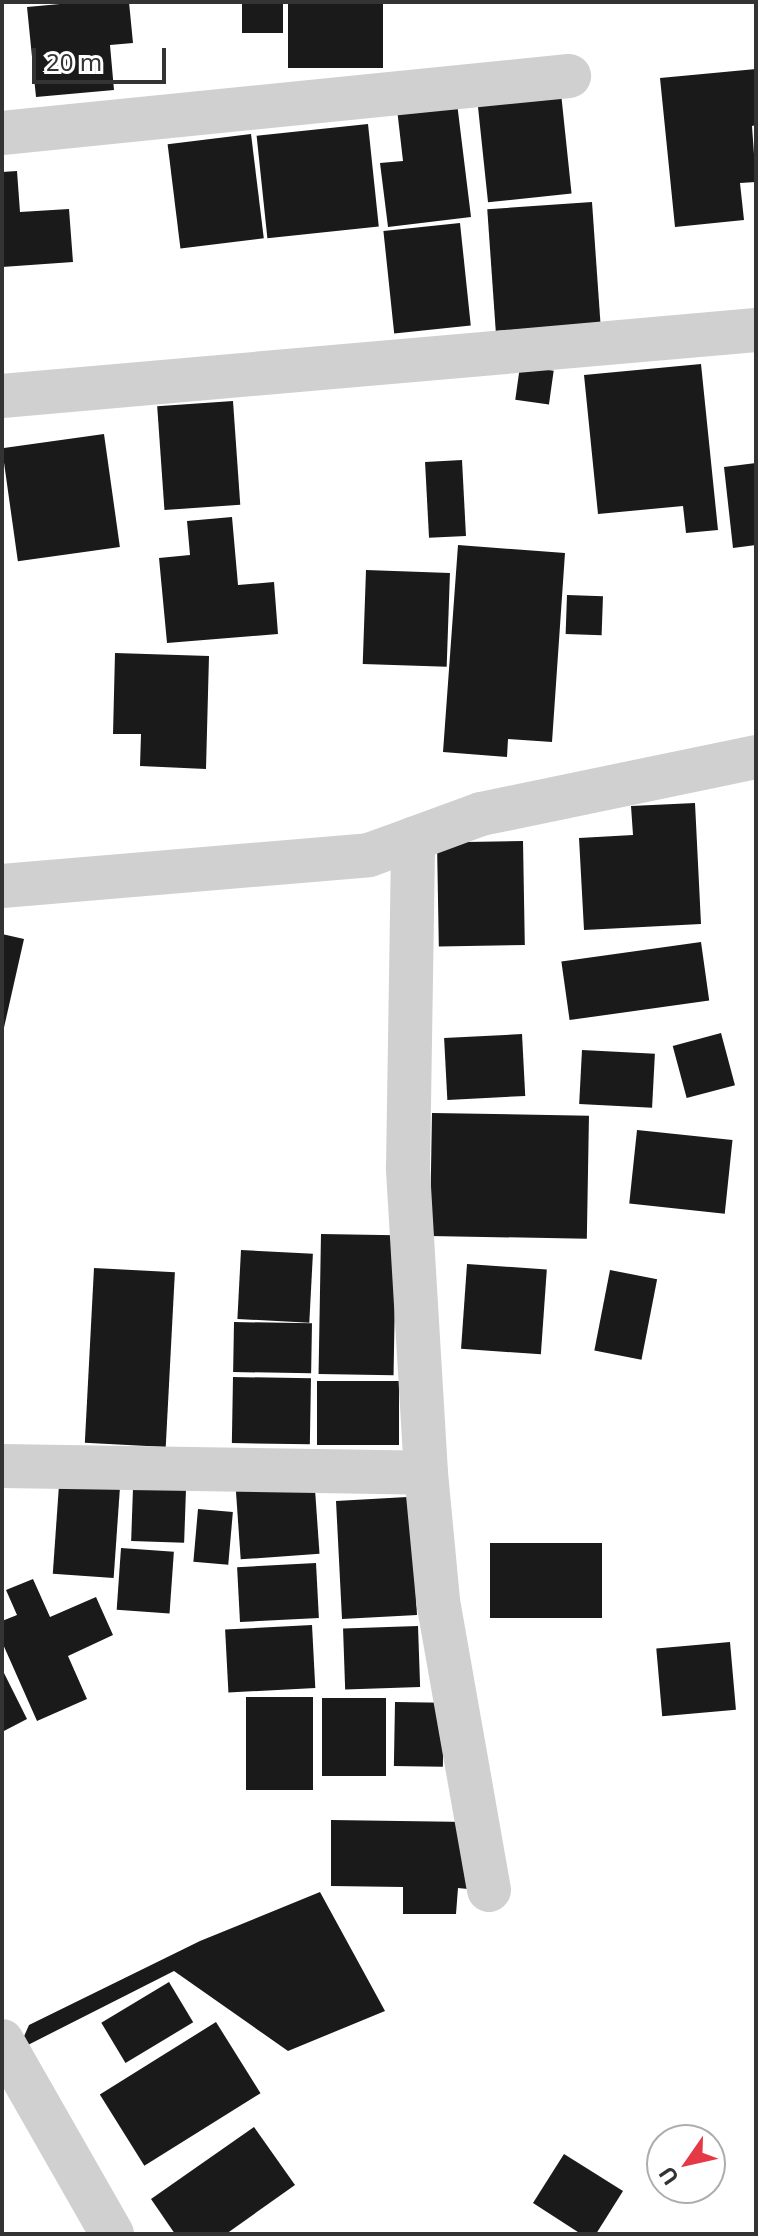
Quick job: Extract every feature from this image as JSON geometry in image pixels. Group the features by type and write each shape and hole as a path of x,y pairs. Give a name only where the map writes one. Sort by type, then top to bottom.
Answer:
{"street":[{"path":"2,133 569,76"},
{"path":"2,396 756,330"},
{"path":"2,886 369,855 481,814 756,757"},
{"path":"413,839 408,1168 426,1473 438,1600 489,1890"},
{"path":"2,1466 426,1473"},
{"path":"2,2041 112,2234"}],"building":[{"path":"129,2 133,43 110,45 114,90 36,97 27,7"},
{"path":"242,2 283,2 283,33 242,33"},
{"path":"288,2 383,2 383,68 288,68"},
{"path":"756,69 756,125 752,126 756,182 740,183 744,220 675,227 660,78"},
{"path":"561,93 572,193 488,202 477,102"},
{"path":"457,103 471,217 388,227 380,163 403,161 397,109"},
{"path":"368,124 379,226 267,238 257,136"},
{"path":"251,134 264,238 180,248 168,144"},
{"path":"17,171 20,212 69,209 73,262 2,267 2,172"},
{"path":"592,202 601,324 496,331 487,209"},
{"path":"460,223 471,325 394,333 383,231"},
{"path":"701,364 718,530 686,533 683,506 598,514 584,375"},
{"path":"520,366 554,371 549,404 515,400"},
{"path":"233,401 240,505 164,510 157,406"},
{"path":"104,434 120,547 18,561 2,448"},
{"path":"462,460 466,536 429,538 425,462"},
{"path":"756,463 756,545 733,548 724,467"},
{"path":"232,517 238,585 274,582 278,634 167,643 159,558 190,555 187,521"},
{"path":"458,545 565,553 552,742 508,739 507,757 443,752"},
{"path":"366,570 450,573 447,667 363,664"},
{"path":"567,595 603,596 602,635 566,634"},
{"path":"115,653 209,656 206,769 140,766 141,734 113,734"},
{"path":"695,803 701,924 584,930 579,838 633,835 631,806"},
{"path":"523,841 525,945 439,946 437,843"},
{"path":"2,934 24,939 3,1032 2,1031"},
{"path":"701,942 709,1000 570,1020 561,962"},
{"path":"721,1033 735,1085 687,1098 673,1046"},
{"path":"522,1034 525,1096 447,1100 444,1038"},
{"path":"582,1050 655,1054 652,1108 579,1104"},
{"path":"432,1113 589,1116 587,1239 430,1236"},
{"path":"637,1130 732,1140 725,1214 629,1204"},
{"path":"321,1234 396,1235 394,1375 319,1374"},
{"path":"241,1250 313,1254 309,1323 237,1319"},
{"path":"467,1264 547,1270 541,1354 461,1349"},
{"path":"94,1268 175,1272 166,1447 85,1443"},
{"path":"610,1270 657,1279 641,1360 594,1350"},
{"path":"234,1322 312,1323 311,1373 233,1372"},
{"path":"233,1377 311,1378 310,1444 232,1443"},
{"path":"317,1381 399,1381 399,1445 317,1445"},
{"path":"314,1475 320,1554 241,1559 235,1481"},
{"path":"59,1485 120,1489 114,1578 53,1574"},
{"path":"133,1488 186,1490 184,1543 131,1541"},
{"path":"425,1496 412,1522 417,1615 342,1619 336,1501"},
{"path":"198,1509 233,1512 228,1565 193,1562"},
{"path":"490,1543 602,1543 602,1618 490,1618"},
{"path":"121,1548 174,1552 170,1614 117,1610"},
{"path":"316,1563 319,1618 240,1622 237,1567"},
{"path":"33,1579 50,1617 96,1597 113,1635 68,1656 87,1699 37,1721 2,1642 2,1621 17,1615 6,1590"},
{"path":"312,1625 315,1688 228,1692 225,1630"},
{"path":"418,1626 420,1687 345,1690 343,1629"},
{"path":"730,1642 736,1710 662,1716 656,1648"},
{"path":"2,1669 27,1719 2,1732"},
{"path":"246,1697 313,1697 313,1790 246,1790"},
{"path":"322,1698 386,1698 386,1776 322,1776"},
{"path":"395,1702 444,1703 443,1767 394,1766"},
{"path":"331,1820 469,1822 468,1889 458,1888 456,1914 403,1914 403,1887 331,1886"},
{"path":"320,1892 385,2011 288,2051 174,1971 18,2050 29,2025 200,1941"},
{"path":"169,1982 193,2022 125,2063 101,2023"},
{"path":"216,2022 261,2093 144,2166 100,2095"},
{"path":"254,2127 295,2185 226,2234 175,2234 151,2199"},
{"path":"564,2154 623,2191 596,2234 581,2234 533,2203"}]}
